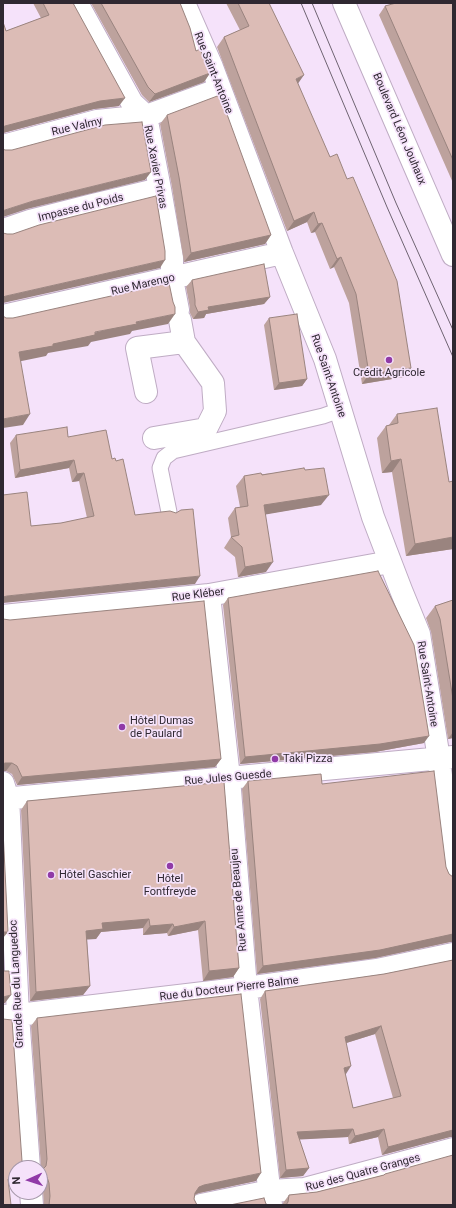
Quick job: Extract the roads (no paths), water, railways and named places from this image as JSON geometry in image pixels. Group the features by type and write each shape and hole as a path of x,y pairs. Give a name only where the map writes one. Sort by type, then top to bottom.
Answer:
{"street":[{"name":"Rue Xavier Privas","path":"77,3 132,103 146,116 172,258 172,279 184,342"},
{"name":"Rue Saint-Antoine","path":"184,3 220,89 282,253 325,359 373,516 419,634 446,758 453,874"},
{"name":"Boulevard Léon Jouhaux","path":"344,3 453,255"},
{"name":"Rue Valmy","path":"3,146 97,121 146,116 220,89"},
{"name":"Impasse du Poids","path":"3,230 30,221 160,189"},
{"name":"Rue Marengo","path":"3,316 282,253"},
{"path":"146,392 137,348 184,342 213,383 215,411 206,429 154,438"},
{"name":"Rue Kléber","path":"3,616 209,595 390,562"},
{"name":"Rue Anne de Beaujeu","path":"209,595 229,778 246,988 271,1198"},
{"name":"Rue Jules Guesde","path":"5,794 229,778 446,758"},
{"name":"Grande Rue du Languedoc","path":"5,794 10,1016 28,1160"},
{"name":"Rue du Docteur Pierre Balme","path":"10,1016 246,988 377,970 453,954"},
{"name":"Rue des Quatre Granges","path":"201,1205 271,1198 453,1149"}],"lane":[{"path":"169,512 160,468 164,458 173,451 323,416 340,410"}],"tram line":[{"path":"301,3 387,207 453,357"},
{"path":"312,3 396,203 453,330"}],"place":[{"name":"Crédit Agricole","path":"389,360"},
{"name":"Hôtel Dumas de Paulard","path":"122,727"},
{"name":"Taki Pizza","path":"275,759"},
{"name":"Hôtel Fontfreyde","path":"170,866"},
{"name":"Hôtel Gaschier","path":"51,875"}]}
